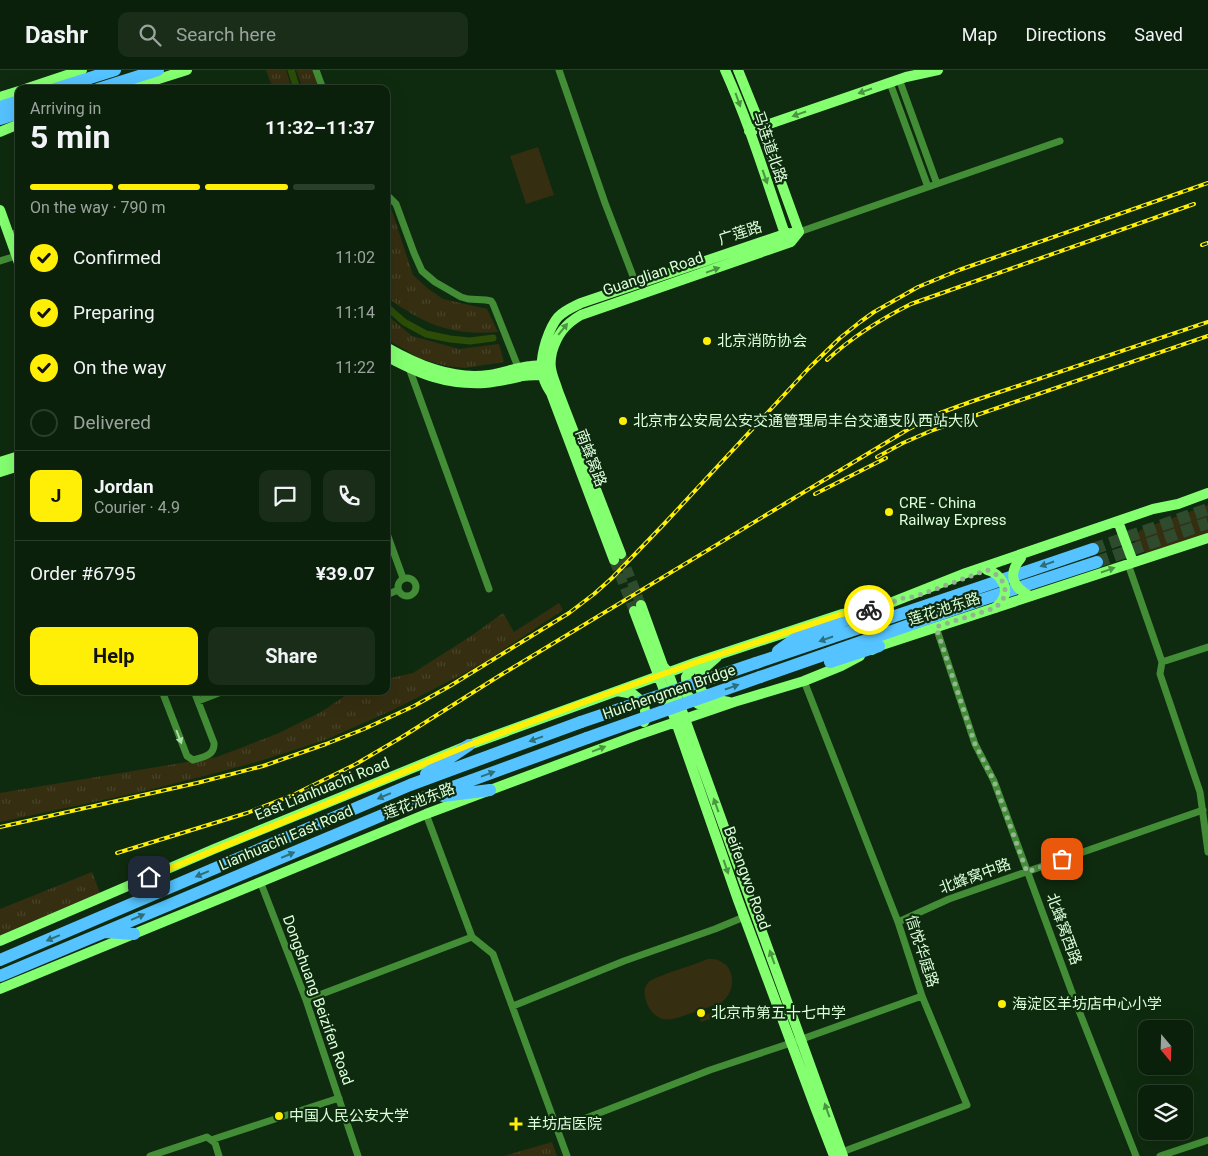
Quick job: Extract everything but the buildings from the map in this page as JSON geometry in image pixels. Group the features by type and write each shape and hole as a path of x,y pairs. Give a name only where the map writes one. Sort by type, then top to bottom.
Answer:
{"highway":[{"path":"68,85 115,70"},
{"path":"111,85 158,70"},
{"path":"0,107 15,102"},
{"path":"0,119 15,114"},
{"path":"761,661 1093,548"},
{"path":"766,675 1097,562"},
{"path":"761,661 796,638 875,609"},
{"path":"766,675 803,671 879,646"},
{"name":"Huichengmen Bridge","path":"581,722 761,661"},
{"name":"Huichengmen Bridge","path":"588,738 766,675"},
{"name":"Lianhuachi East Road","path":"0,960 410,785 581,722"},
{"name":"Lianhuachi East Road","path":"0,977 423,798 588,738"},
{"path":"410,785 469,745"},
{"path":"423,798 490,790"},
{"path":"104,932 134,934"}],"street":[{"path":"37,85 82,70"},
{"path":"140,85 187,70"},
{"path":"316,70 322,85"},
{"path":"559,70 605,203 636,284"},
{"name":"马连道北路","path":"725,70 749,131 785,234"},
{"name":"马连道北路","path":"738,70 799,232"},
{"path":"749,131 894,81 938,70"},
{"path":"894,81 932,186"},
{"path":"0,97 15,92"},
{"path":"0,132 15,126"},
{"path":"799,232 1060,141"},
{"path":"390,198 396,204 422,271 461,297 491,301 494,304 520,373"},
{"path":"0,210 14,234"},
{"name":"广莲路","path":"547,371 542,355 549,330 557,318 568,309 785,234 799,232"},
{"name":"Guanglian Road","path":"547,371 559,334 572,320 591,311 791,242 799,232"},
{"path":"0,261 15,259"},
{"path":"390,349 408,360 430,369 464,376 520,373"},
{"path":"390,358 409,368 439,379 460,383 486,383 520,373 531,366 547,371"},
{"path":"409,368 489,589"},
{"name":"南蜂窝路","path":"547,371 548,389 618,557"},
{"path":"0,462 15,457"},
{"path":"0,472 15,467"},
{"name":"莲花池东路","path":"902,597 914,597 1208,493"},
{"name":"莲花池东路","path":"663,674 842,614 875,609 966,573 1153,509 1178,504"},
{"path":"1120,524 1130,563 1162,662 1160,674 1200,792 1204,810 1208,852"},
{"name":"莲花池东路","path":"0,989 260,881 490,790 721,706 804,681 842,666 879,646 1208,538"},
{"path":"390,542 403,578"},
{"path":"1021,558 1015,565 1013,573 1014,582 1021,592 1030,596"},
{"path":"987,570 999,576 1004,586 1002,601 995,608"},
{"path":"398,590 398,585 403,578"},
{"path":"398,590 403,595 409,596 416,590 414,581 409,578 403,578"},
{"path":"390,593 398,590"},
{"path":"817,622 823,615 841,609 902,597"},
{"path":"638,608 663,666 663,674 680,721"},
{"name":"北蜂窝西路","path":"936,627 975,744 994,781 1074,998 1136,1156"},
{"path":"1162,662 1208,647"},
{"path":"720,654 700,672 701,690 712,699 734,702"},
{"path":"697,662 686,677 687,695 698,704 721,706"},
{"name":"East Lianhuachi Road","path":"0,941 198,856 469,745 663,674"},
{"name":"信悦华庭路","path":"804,681 898,922 922,996 967,1106 840,1155"},
{"path":"616,690 633,694 644,703 646,718 635,736"},
{"path":"164,695 187,756 193,760 211,754 214,749 214,742 196,695"},
{"path":"198,701 214,695"},
{"name":"Beifengwo Road","path":"680,721 744,917 791,1043 840,1155"},
{"name":"Beifengwo Road","path":"680,721 802,1039 840,1155"},
{"name":"北蜂窝中路","path":"898,922 949,899 1204,810"},
{"path":"426,814 472,937 493,954 567,1156"},
{"name":"Dongshuang Beizifen Road","path":"260,881 306,1000 358,1156"},
{"path":"513,1006 624,961 722,927 744,917"},
{"path":"306,1000 472,937"},
{"path":"558,1129 710,1070 922,996"},
{"path":"211,1140 339,1098"},
{"path":"150,1156 207,1137 215,1143 219,1156"},
{"path":"1160,1156 1208,1140"}],"green space":[{"path":"266,70 286,70 291,85 272,85"},
{"path":"296,70 313,70 319,85 302,85"},
{"path":"538,147 554,195 526,204 510,156"},
{"path":"390,205 413,275 443,299 487,309 498,332 461,331 438,326 415,316 390,298"},
{"path":"390,317 412,336 459,349 499,344 504,362 465,368 447,366 421,359 390,341"},
{"path":"1208,505 1208,533 1150,554 1141,550 1136,544 1136,537 1142,529"},
{"path":"559,603 563,610 488,660 465,673 393,710 325,740 257,762 145,791 0,822 0,793 217,757 279,733 321,712 346,695 390,695 390,678 413,673 503,613 514,632"},
{"path":"92,872 100,893 0,935 0,909"},
{"path":"708,959 719,960 729,970 732,981 726,999 721,1003 677,1018 663,1019 654,1014 646,1000 646,985 657,977"},
{"path":"738,1004 739,1009 701,1022 699,1017"},
{"path":"552,1142 557,1156 504,1156"}],"waterway":[{"path":"291,70 296,85"},
{"path":"390,310 404,322 426,334 470,341 493,338"}],"tunnel":[{"path":"1093,549 1208,509"},
{"path":"1097,562 1208,523"},
{"path":"621,554 641,605"},
{"path":"614,560 634,611"}],"railway":[{"path":"0,827 197,783 263,766 364,729 414,706 569,613 594,594 665,523 809,368 840,338 874,312 918,287 959,270 1208,183"},
{"path":"827,360 867,329 911,304 1194,204"},
{"path":"1202,245 1208,243"},
{"path":"117,853 247,813 293,795 356,764 907,430 940,413 1208,322"},
{"path":"877,457 933,430 1208,336"},
{"path":"815,494 886,458"}],"way so far":[{"path":"869,610 907,596 914,597 987,570 999,576 1004,586 1004,594 1002,601 995,608 936,627 975,744 994,781 1027,872 1062,859"}],"place":[{"name":"北京消防协会","path":"707,341"},
{"name":"北京市公安局公安交通管理局丰台交通支队西站大队","path":"623,421"},
{"name":"CRE - China Railway Express","path":"889,512"},
{"name":"海淀区羊坊店中心小学","path":"1002,1004"},
{"name":"北京市第五十七中学","path":"701,1013"},
{"name":"中国人民公安大学","path":"279,1116"},
{"name":"羊坊店医院","path":"516,1124"}],"route":[{"path":"149,877 469,745 579,704 697,662 842,614 869,610"}]}
